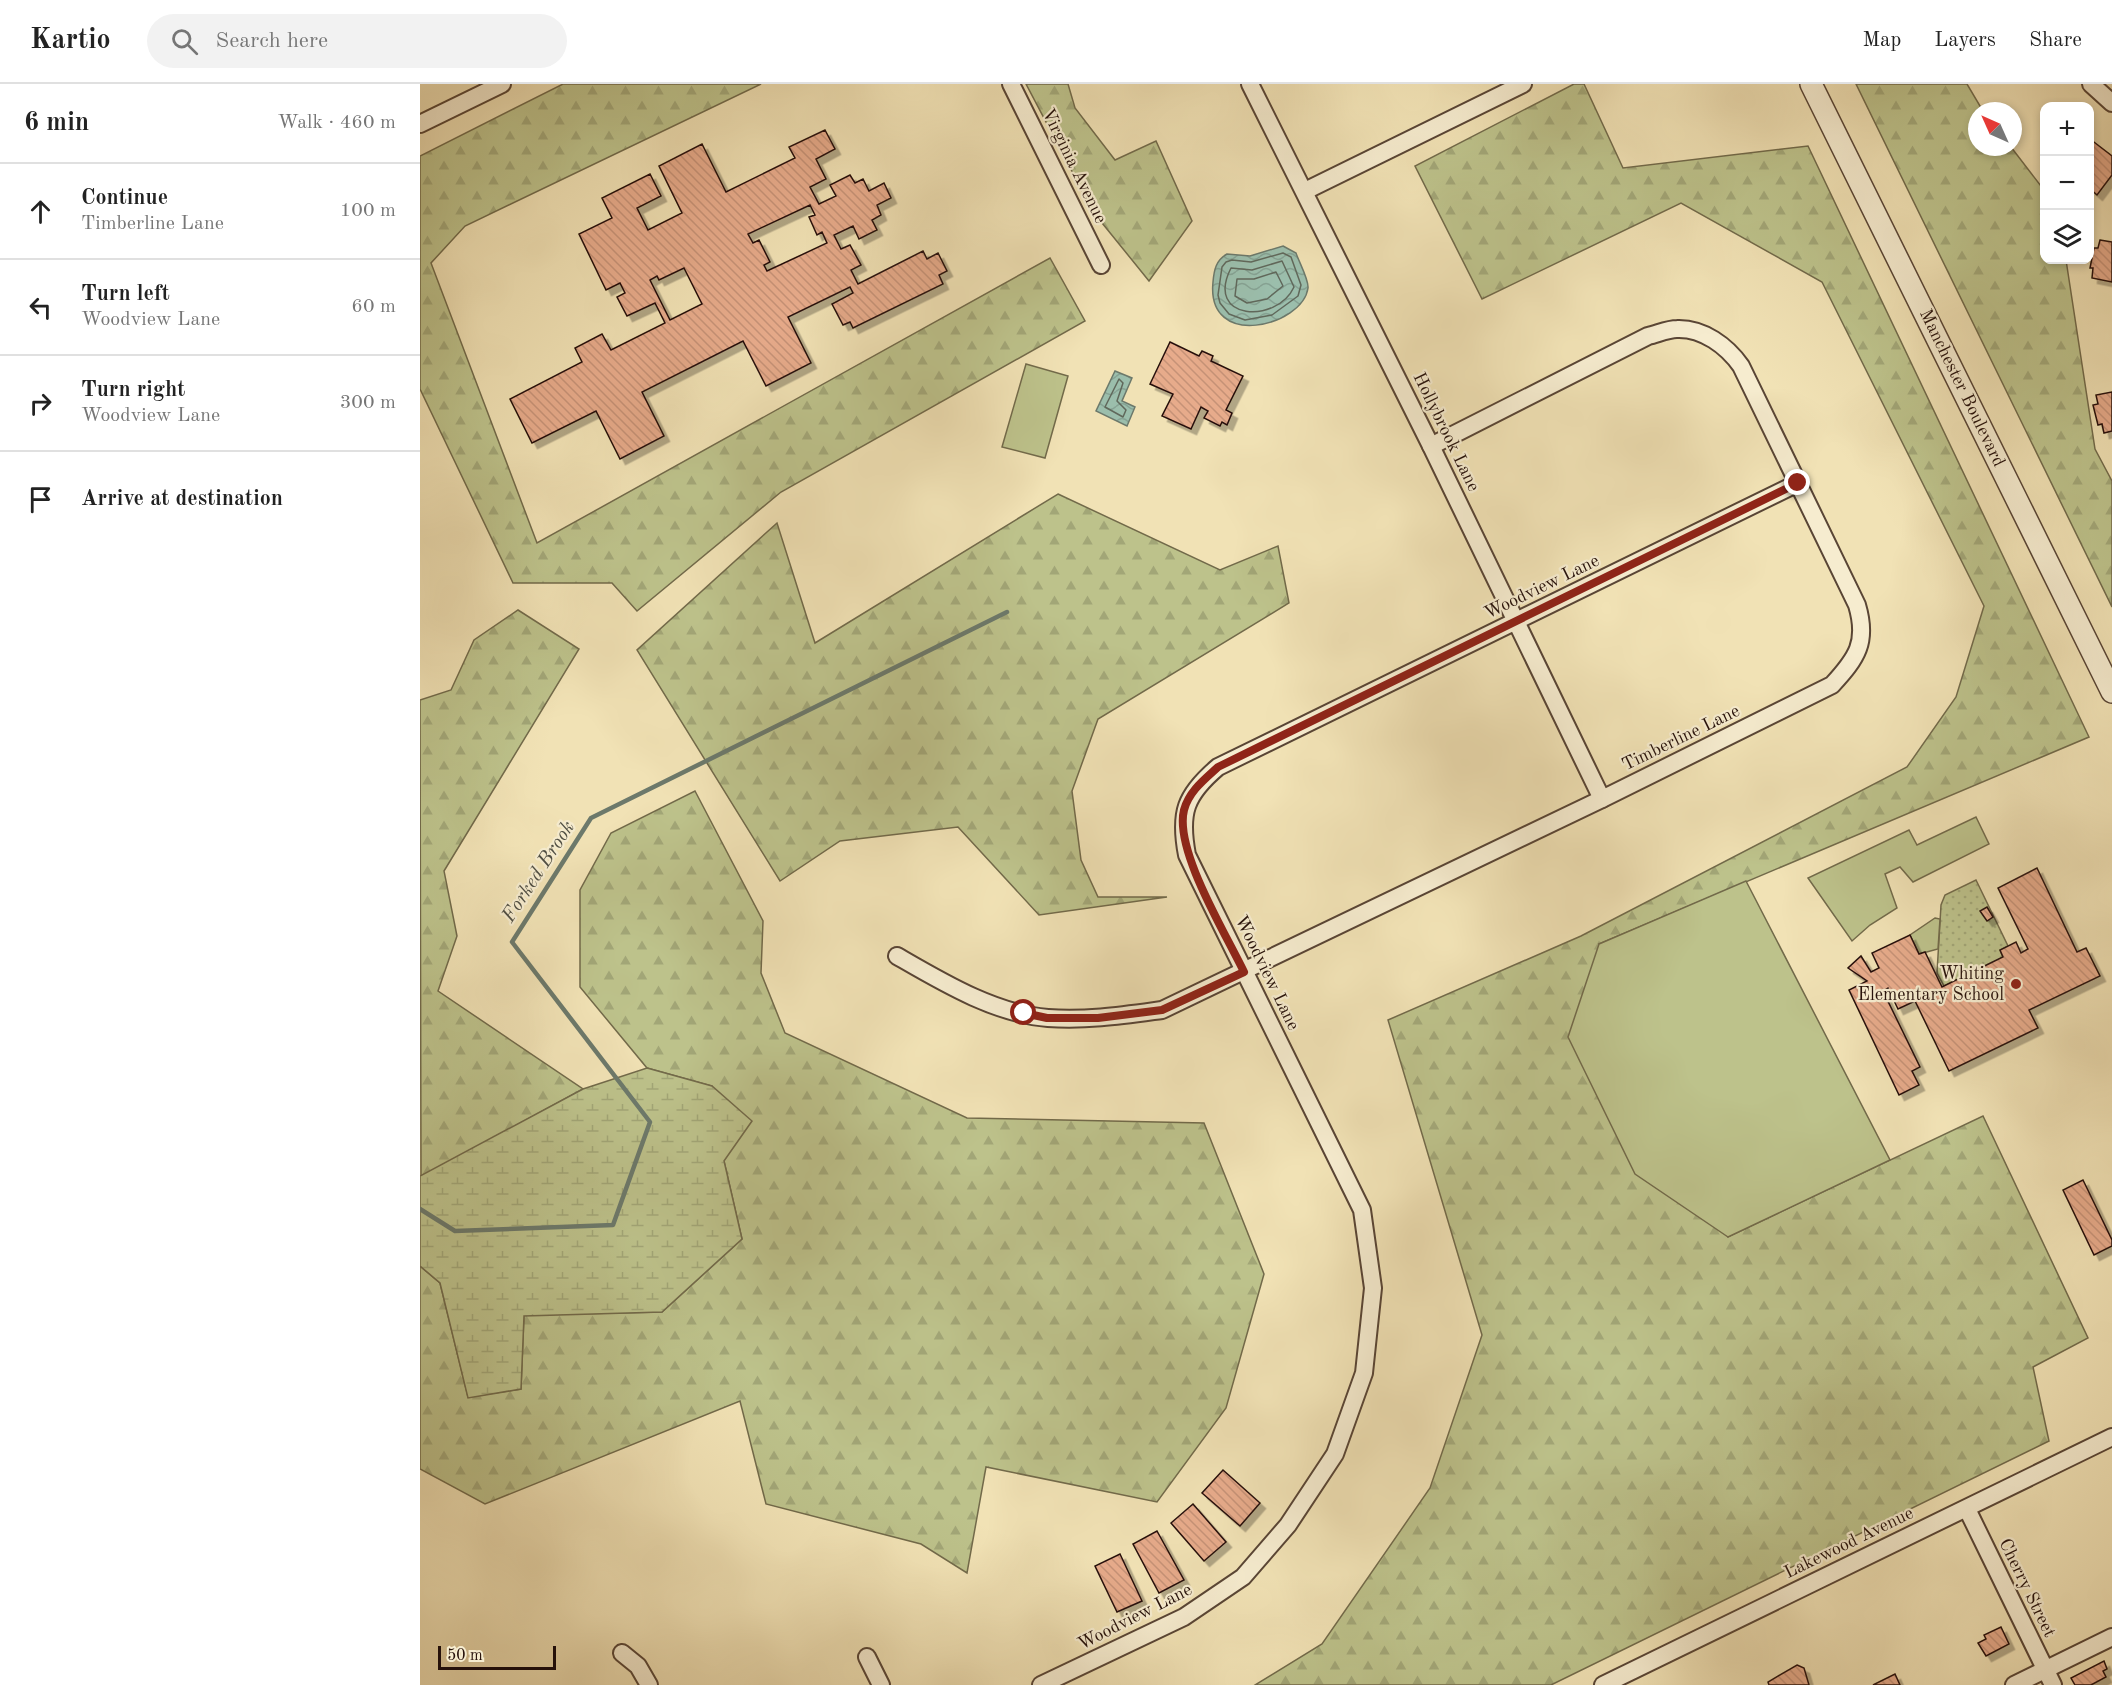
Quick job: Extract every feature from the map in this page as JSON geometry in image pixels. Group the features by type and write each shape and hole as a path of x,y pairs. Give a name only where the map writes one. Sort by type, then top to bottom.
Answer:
{"street":[{"path":"420,124 502,84"},
{"name":"Virginia Avenue","path":"1011,84 1101,266"},
{"name":"Hollybrook Lane","path":"1250,84 1431,446 1602,799"},
{"path":"1305,191 1498,90 1523,84"},
{"name":"Manchester Boulevard","path":"1812,84 2112,692"},
{"path":"2091,84 2112,104"},
{"name":"Timberline Lane","path":"897,956 966,996 1047,1018 1098,1018 1162,1010 1602,799 1832,685 1853,662 1861,643 1862,624 1857,605 1742,366 1731,352 1715,340 1677,329 1648,336 1431,446"},
{"name":"Woodview Lane","path":"1041,1685 1184,1617 1244,1577 1288,1526 1335,1454 1364,1373 1373,1288 1362,1210 1187,855 1183,832 1184,810 1194,790 1218,767 1798,483"},
{"name":"Lakewood Avenue","path":"1603,1685 2112,1437"},
{"name":"Cherry Street","path":"1967,1509 2049,1677"},
{"path":"2014,1685 2049,1677 2112,1637"},
{"path":"622,1653 638,1666 649,1685"},
{"path":"867,1657 881,1685"}],"green space":[{"path":"563,84 761,84 465,226 431,263 537,543 1050,258 1085,321 781,492 637,611 612,583 513,583 420,389 420,156"},
{"path":"1026,84 1068,84 1075,108 1115,160 1156,141 1192,221 1149,281 1094,213"},
{"path":"1574,84 1584,84 1623,168 1808,146 2089,737 1599,944 1728,1237 1983,1116 2088,1338 2033,1367 2049,1441 1551,1685 1255,1685 1322,1644 1430,1488 1482,1335 1388,1020 1581,936 1907,767 1956,697 1984,606 1822,282 1681,203 1482,299 1415,166"},
{"path":"1856,84 1967,84 1978,102 1968,102 1968,156 2018,156 2040,185 2040,264 2067,264 2095,449 2112,481 2112,607"},
{"path":"1026,364 1068,376 1045,458 1002,447"},
{"path":"1058,494 1220,570 1278,546 1289,603 1098,719 1072,791 1081,860 1098,897 1167,897 1039,915 958,827 840,841 780,881 637,650 777,523 815,643"},
{"path":"518,610 579,649 444,871 457,936 438,991 583,1089 421,1177 420,700 451,690 474,640"},
{"path":"695,791 763,921 761,973 785,1033 967,1118 1204,1123 1264,1274 1226,1408 1157,1502 986,1467 967,1573 921,1544 766,1504 740,1401 485,1504 420,1469 420,1266 440,1283 468,1397 521,1389 524,1315 662,1312 742,1239 724,1161 712,1086 647,1068 580,987 580,890 611,833"},
{"path":"1976,817 1989,844 1913,882 1900,867 1885,874 1897,908 1870,925 1852,941 1808,878 1909,830 1917,845"},
{"path":"1976,880 2008,946 2000,950 2003,957 1944,986 1937,973 1941,905 1945,895"},
{"path":"1746,881 1890,1160 1728,1237 1635,1174 1568,1037 1599,944"},
{"path":"1935,918 1940,919 1938,949 1919,954 1910,935"},
{"path":"647,1068 712,1086 752,1121 724,1161 742,1239 662,1312 524,1316 521,1389 468,1398 440,1283 420,1266 420,1176 583,1089"}],"water":[{"path":"1283,246 1296,253 1305,276 1308,288 1302,301 1290,313 1274,321 1256,325 1239,324 1224,317 1215,304 1213,282 1215,269 1220,259 1227,254 1250,256"},
{"path":"1115,371 1132,378 1122,401 1135,407 1127,426 1096,411"}],"building":[{"path":"825,130 835,149 816,159 826,179 810,187 819,204 836,196 830,185 850,175 855,183 863,179 869,191 884,183 891,198 877,205 881,215 872,220 877,230 859,239 853,226 834,235 841,249 850,245 861,265 851,270 858,284 923,251 927,259 938,253 947,271 939,275 943,284 853,328 850,322 843,325 832,304 853,293 850,287 788,317 811,363 766,386 743,341 642,392 664,436 620,459 596,411 532,443 510,399 582,362 575,348 602,334 611,350 665,323 655,303 627,316 617,297 625,293 620,283 606,290 579,234 612,218 602,198 650,174 661,196 637,208 648,230 682,213 659,166 702,144 726,192 795,158 789,147","holes":["810,205 815,215 809,217 817,235 822,232 827,243 767,271 764,265 770,262 759,240 753,243 748,234","684,268 702,304 670,320 650,280 657,276 659,280"]},
{"path":"2094,142 2112,156 2112,175 2097,195 2094,192"},
{"path":"2100,240 2112,242 2112,282 2092,278 2093,268 2090,268 2091,264 2094,264 2094,248 2098,248"},
{"path":"1170,342 1199,356 1202,351 1213,356 1211,361 1243,376 1226,410 1232,413 1227,425 1222,422 1220,426 1204,418 1208,411 1201,407 1191,429 1162,416 1173,394 1150,384"},
{"path":"2112,392 2112,431 2104,433 2102,424 2098,425 2093,405 2098,404 2096,395"},
{"name":"Whiting Elementary School","path":"2037,868 2077,952 2086,948 2100,976 2029,1010 2038,1028 1949,1071 1915,1001 1898,1009 1888,988 1883,991 1920,1067 1912,1071 1919,1085 1899,1095 1849,990 1867,981 1848,968 1861,956 1871,972 1879,968 1872,953 1910,935 1919,954 1925,952 1942,987 2003,957 2000,950 2016,942 2021,953 2028,949 1998,888"},
{"path":"1987,907 1993,917 1987,921 1980,911"},
{"path":"2083,1180 2112,1240 2112,1246 2094,1255 2063,1190"},
{"path":"1223,1470 1260,1503 1240,1526 1202,1493"},
{"path":"1193,1504 1226,1542 1204,1561 1171,1523"},
{"path":"1157,1531 1184,1580 1159,1593 1133,1544"},
{"path":"1120,1554 1142,1601 1117,1612 1095,1566"},
{"path":"2001,1627 2009,1644 1986,1656 1978,1643 1986,1639 1984,1635"},
{"path":"2104,1661 2107,1669 2103,1671 2106,1677 2091,1685 2075,1685 2071,1678"},
{"path":"1797,1665 1804,1668 1809,1685 1769,1685 1768,1682"},
{"path":"1895,1674 1900,1685 1873,1685"}],"waterway":[{"name":"Forked Brook","path":"420,1209 455,1231 613,1225 650,1122 512,942 591,818 1007,612"}],"place":[{"name":"Whiting Elementary School","path":"2016,984"}],"route":[{"path":"1024,1013 1047,1018 1098,1018 1162,1010 1244,972 1187,855 1183,832 1184,810 1194,790 1218,767 1798,483"}]}
